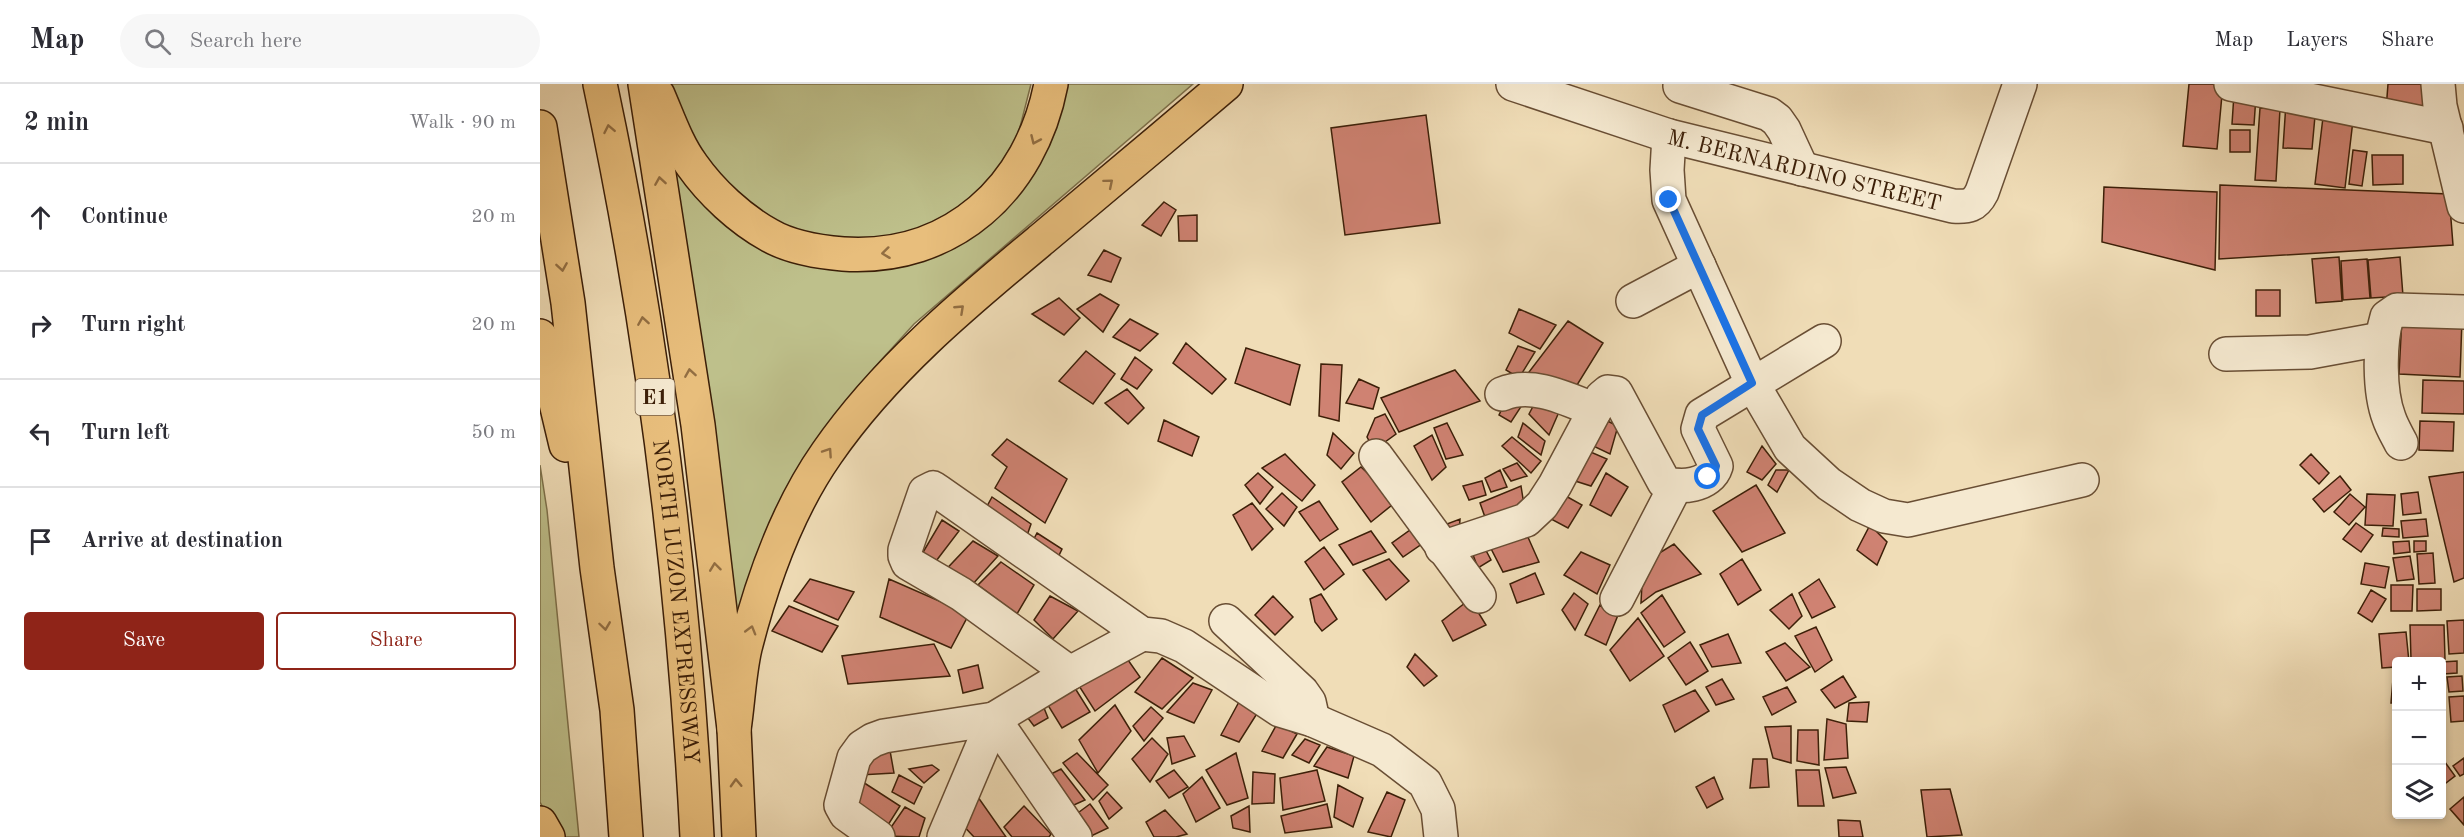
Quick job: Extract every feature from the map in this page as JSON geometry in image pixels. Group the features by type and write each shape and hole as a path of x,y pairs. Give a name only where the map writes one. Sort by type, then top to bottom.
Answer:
{"highway":[{"name":"NORTH LUZON EXPRESSWAY","path":"600,84 629,231 670,504 690,712 697,837"},
{"path":"645,84 698,426 734,729 739,837"},
{"path":"654,84 691,165 731,208 770,236 814,252 868,255 901,251 928,242 952,230 976,213 1007,185 1027,157 1037,136 1046,112 1052,84"},
{"path":"734,729 745,650 767,573 794,510 826,454 860,409 909,357 973,296 1226,84"},
{"path":"540,126 568,303 597,568 617,710 626,837"},
{"path":"540,336 597,568"},
{"path":"540,823 548,837"}],"street":[{"name":"M. BERNARDINO STREET","path":"1513,84 1669,136 1953,206 1969,207 1978,200 1982,192 2020,84"},
{"path":"2231,84 2446,128"},
{"path":"2438,84 2440,106 2464,206"},
{"path":"1680,86 1768,114 1777,120 1802,169"},
{"path":"1669,136 1667,170 1669,200 1752,383 1790,447 1828,484 1860,506 1884,516 1908,520 2082,480"},
{"path":"1634,301 1699,266"},
{"path":"2401,443 2388,417 2382,376 2381,339 2387,317 2397,310 2464,312"},
{"path":"2226,354 2310,352 2381,339"},
{"path":"1442,548 1526,520 1542,505 1602,397 1608,392 1616,393 1664,482 1675,487 1691,485 1714,473 1716,466 1698,429 1702,415 1824,341"},
{"path":"1502,394 1512,390 1537,391 1595,410"},
{"path":"1376,456 1479,597"},
{"path":"1617,599 1675,487"},
{"path":"1070,673 960,594 908,563 904,556 905,550 925,492 933,488 1142,634 1161,636 1184,646 1280,710 1313,720 1382,750 1425,783 1438,809 1441,837"},
{"path":"1226,621 1302,692 1309,702 1313,720"},
{"path":"878,837 846,814 841,805 854,758 862,747 884,736 994,719 1070,673 1142,634"},
{"path":"944,837 994,719"},
{"path":"994,719 1075,837"}],"green space":[{"path":"669,84 1031,84 1018,135 996,172 962,206 932,225 899,237 815,239 769,223 696,155"},
{"path":"1063,84 1193,84 914,324 874,368 838,413 781,505 757,554 736,619 669,135 766,244 933,254"},
{"path":"540,465 547,510 579,837 558,837 540,802"}],"building":[{"path":"2189,84 2223,84 2217,149 2183,146"},
{"path":"2388,84 2428,84 2426,112 2386,110"},
{"path":"2234,94 2256,96 2254,125 2232,124"},
{"path":"2286,103 2316,105 2312,149 2283,148"},
{"path":"2260,108 2280,109 2276,181 2255,180"},
{"path":"2324,109 2354,112 2345,188 2315,184"},
{"path":"1426,115 1440,223 1345,235 1331,128"},
{"path":"2230,130 2250,130 2250,152 2230,152"},
{"path":"2353,150 2367,152 2362,186 2349,184"},
{"path":"2372,155 2403,155 2403,184 2373,185"},
{"path":"2220,185 2449,194 2453,245 2219,259"},
{"path":"2104,187 2217,192 2215,270 2102,242"},
{"path":"1164,202 1176,210 1161,236 1142,225"},
{"path":"1197,215 1197,241 1179,241 1178,216"},
{"path":"1104,250 1121,258 1111,282 1088,275"},
{"path":"2339,257 2342,301 2316,303 2312,259"},
{"path":"2400,257 2403,296 2371,298 2368,260"},
{"path":"2367,259 2370,298 2343,300 2341,261"},
{"path":"2256,290 2280,290 2280,316 2256,316"},
{"path":"1100,294 1119,305 1103,332 1077,309"},
{"path":"1059,298 1080,318 1064,335 1032,314"},
{"path":"1519,309 1556,325 1540,349 1509,333"},
{"path":"2402,317 2462,319 2460,377 2399,374"},
{"path":"1130,319 1158,334 1140,351 1113,337"},
{"path":"1568,321 1603,343 1569,398 1529,372"},
{"path":"1186,343 1226,379 1212,394 1173,363"},
{"path":"1518,346 1535,352 1519,378 1506,370"},
{"path":"1246,348 1300,365 1290,405 1235,383"},
{"path":"1086,351 1115,374 1093,404 1059,381"},
{"path":"1135,357 1152,370 1137,389 1121,379"},
{"path":"1321,364 1342,365 1339,421 1319,416"},
{"path":"1455,370 1480,401 1399,432 1381,398"},
{"path":"1359,379 1379,388 1373,409 1346,403"},
{"path":"2423,380 2464,381 2464,414 2422,413"},
{"path":"1127,389 1144,408 1128,424 1105,403"},
{"path":"1510,392 1526,399 1511,422 1499,415"},
{"path":"1538,397 1562,405 1549,435 1529,414"},
{"path":"1385,414 1396,434 1374,450 1367,437 1375,418"},
{"path":"1603,419 1618,426 1610,454 1589,444"},
{"path":"1164,420 1199,437 1192,456 1158,441"},
{"path":"2420,421 2454,422 2453,451 2419,450"},
{"path":"1447,423 1463,455 1446,459 1434,428"},
{"path":"1523,423 1545,441 1541,455 1518,437"},
{"path":"1333,433 1354,453 1341,469 1327,455"},
{"path":"1432,435 1446,467 1432,480 1414,446"},
{"path":"1512,437 1541,461 1531,473 1502,446"},
{"path":"1007,439 1067,479 1045,523 995,488 1007,467 992,455"},
{"path":"1762,446 1776,464 1762,480 1747,472"},
{"path":"1586,450 1607,459 1591,486 1572,480"},
{"path":"1285,454 1315,485 1302,501 1262,468"},
{"path":"2311,454 2329,473 2319,484 2300,465"},
{"path":"1517,463 1527,476 1511,481 1503,469"},
{"path":"1361,467 1397,501 1371,522 1342,482"},
{"path":"1500,470 1507,487 1491,492 1485,478"},
{"path":"1776,470 1789,470 1777,492 1768,485"},
{"path":"2464,472 2464,578 2454,582 2429,477"},
{"path":"1258,473 1273,487 1260,504 1245,485"},
{"path":"1606,473 1628,487 1611,516 1590,505"},
{"path":"2340,476 2351,490 2324,512 2313,499"},
{"path":"1482,481 1486,495 1469,500 1463,486"},
{"path":"1756,485 1785,533 1742,552 1713,511"},
{"path":"1521,486 1524,505 1486,520 1480,503"},
{"path":"2418,492 2421,513 2403,515 2401,494"},
{"path":"1282,493 1297,507 1284,526 1266,509"},
{"path":"2350,494 2365,507 2349,525 2334,512"},
{"path":"2367,494 2395,495 2393,526 2365,525"},
{"path":"1564,495 1582,505 1568,528 1551,519"},
{"path":"992,497 1031,524 1023,547 980,519"},
{"path":"1319,501 1338,529 1320,541 1299,512"},
{"path":"1252,503 1273,529 1252,550 1233,515"},
{"path":"1460,519 1459,535 1439,527"},
{"path":"2426,519 2428,536 2403,538 2401,521"},
{"path":"942,520 959,531 933,565 922,554"},
{"path":"2356,523 2373,535 2361,552 2343,539"},
{"path":"1417,525 1429,539 1403,557 1392,543"},
{"path":"1870,525 1887,542 1877,565 1857,550"},
{"path":"1523,526 1539,562 1503,572 1485,537"},
{"path":"2383,528 2399,529 2399,537 2382,536"},
{"path":"1371,531 1386,552 1353,565 1339,545"},
{"path":"1037,533 1062,549 1054,566 1028,550"},
{"path":"973,541 998,556 963,595 938,578"},
{"path":"1481,541 1491,560 1478,568 1470,547"},
{"path":"2409,541 2410,552 2394,554 2393,542"},
{"path":"2414,541 2426,541 2426,551 2414,552"},
{"path":"1674,544 1701,574 1656,592 1641,603 1643,563"},
{"path":"1324,547 1344,574 1324,590 1305,562"},
{"path":"1581,552 1610,565 1597,594 1564,575"},
{"path":"2433,553 2435,583 2419,584 2417,554"},
{"path":"2410,556 2414,579 2397,581 2393,558"},
{"path":"1389,559 1409,581 1386,600 1363,570"},
{"path":"1742,559 1761,590 1738,605 1720,574"},
{"path":"1001,562 1034,585 1017,614 978,585"},
{"path":"2365,563 2389,567 2385,588 2361,584"},
{"path":"1535,573 1544,594 1517,603 1510,584"},
{"path":"810,579 854,592 838,620 794,601"},
{"path":"889,579 969,614 951,648 880,617"},
{"path":"1819,579 1835,607 1812,618 1799,593"},
{"path":"2391,585 2413,585 2412,611 2391,611"},
{"path":"2417,589 2441,589 2441,610 2417,611"},
{"path":"2371,590 2386,599 2372,622 2358,613"},
{"path":"1574,593 1588,604 1575,630 1562,610"},
{"path":"1321,594 1337,619 1322,631 1315,622 1310,599"},
{"path":"1792,594 1802,616 1789,629 1770,610"},
{"path":"1662,595 1685,632 1664,647 1641,613"},
{"path":"1050,596 1078,611 1053,639 1034,620"},
{"path":"1273,596 1293,617 1275,635 1255,615"},
{"path":"1470,599 1486,625 1453,641 1442,621"},
{"path":"1600,605 1618,615 1606,645 1585,635"},
{"path":"789,606 838,626 822,652 772,631"},
{"path":"1638,618 1664,656 1630,681 1610,650"},
{"path":"2464,620 2464,653 2449,654 2447,621"},
{"path":"2410,625 2444,625 2445,657 2411,657"},
{"path":"1816,627 1832,660 1815,672 1795,636"},
{"path":"2406,632 2408,657 2392,657 2392,667 2382,668 2379,634"},
{"path":"1728,634 1741,663 1712,667 1700,645"},
{"path":"1690,642 1708,671 1686,685 1668,658"},
{"path":"1785,643 1810,667 1786,681 1766,652"},
{"path":"934,644 950,676 848,684 842,656"},
{"path":"1121,650 1140,677 1095,711 1074,678"},
{"path":"1415,654 1437,676 1424,686 1407,667"},
{"path":"1162,658 1193,678 1162,709 1135,692"},
{"path":"2457,661 2457,673 2446,674 2446,662"},
{"path":"978,665 983,688 963,693 958,670"},
{"path":"1843,676 1856,697 1835,708 1821,690"},
{"path":"2462,676 2463,691 2449,692 2447,677"},
{"path":"1722,679 1734,699 1716,705 1706,687"},
{"path":"1193,683 1212,690 1194,723 1167,712"},
{"path":"1073,685 1090,712 1062,728 1046,702"},
{"path":"1787,687 1796,702 1772,715 1763,697"},
{"path":"1695,690 1709,711 1675,732 1663,705"},
{"path":"2464,696 2464,721 2451,722 2449,697"},
{"path":"1040,698 1048,718 1034,726 1021,709"},
{"path":"1240,700 1258,712 1239,742 1221,735"},
{"path":"1869,702 1867,722 1847,721 1849,703"},
{"path":"1115,705 1131,731 1098,773 1079,740"},
{"path":"1151,707 1163,718 1144,741 1133,726"},
{"path":"1827,719 1846,724 1848,758 1824,760"},
{"path":"1277,724 1297,734 1283,758 1262,751"},
{"path":"1791,726 1791,763 1773,758 1765,727"},
{"path":"1798,730 1818,730 1819,765 1797,761"},
{"path":"1184,736 1195,756 1172,764 1167,738"},
{"path":"1152,738 1168,754 1150,782 1132,759"},
{"path":"1305,739 1320,745 1309,763 1292,755"},
{"path":"889,745 894,773 860,775 864,756"},
{"path":"1327,747 1354,756 1348,778 1314,766"},
{"path":"1077,753 1108,785 1093,800 1063,763"},
{"path":"1236,753 1248,798 1227,805 1206,770"},
{"path":"2464,758 2464,774 2460,776 2453,766"},
{"path":"1753,759 1767,759 1769,787 1750,788"},
{"path":"2446,764 2455,776 2446,783"},
{"path":"932,765 939,770 924,783 909,769"},
{"path":"1846,767 1856,793 1833,798 1825,768"},
{"path":"1061,769 1085,800 1065,809 1043,778"},
{"path":"1174,770 1188,787 1169,798 1156,781"},
{"path":"1317,770 1325,801 1283,810 1280,778"},
{"path":"1796,770 1819,770 1824,806 1798,806"},
{"path":"1253,772 1275,774 1274,803 1252,804"},
{"path":"852,775 900,806 883,833 841,802"},
{"path":"899,775 922,787 914,804 892,792"},
{"path":"1202,777 1220,808 1196,822 1183,794"},
{"path":"1714,777 1723,799 1707,808 1696,787"},
{"path":"1338,785 1363,798 1353,827 1334,817"},
{"path":"1950,789 1962,835 1927,837 1921,790"},
{"path":"973,790 1006,837 974,837 958,820"},
{"path":"1107,792 1122,808 1109,819 1099,801"},
{"path":"1387,792 1405,800 1391,837 1368,832"},
{"path":"2464,797 2464,825 2450,809"},
{"path":"1090,804 1108,828 1089,837 1071,818"},
{"path":"1327,804 1332,827 1285,833 1281,816"},
{"path":"1024,806 1051,834 1049,837 1012,837 1004,827"},
{"path":"1249,806 1250,832 1233,828 1231,816"},
{"path":"905,807 925,818 919,837 885,836"},
{"path":"1165,810 1187,834 1176,837 1154,837 1146,822"},
{"path":"1838,820 1860,821 1863,837 1839,837"}],"route":[{"path":"1669,200 1752,383 1702,415 1698,429 1716,466 1714,473 1708,477"}]}
